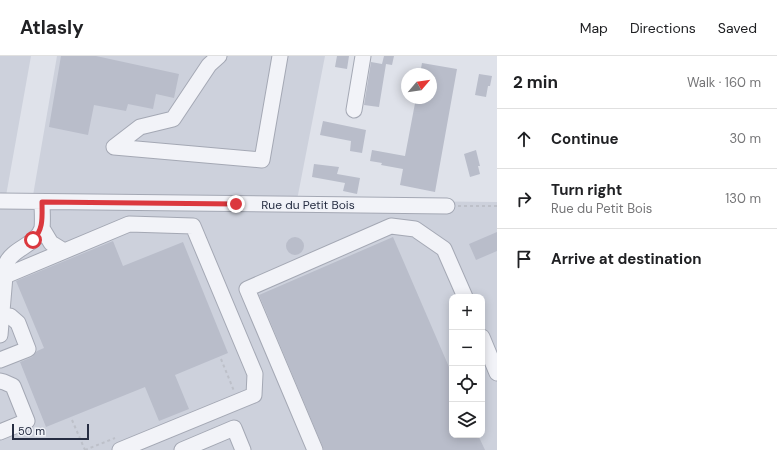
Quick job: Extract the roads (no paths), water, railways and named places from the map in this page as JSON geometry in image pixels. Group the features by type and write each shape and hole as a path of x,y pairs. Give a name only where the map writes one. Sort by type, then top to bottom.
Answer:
{"street":[{"path":"219,56 209,66 173,119 140,128 114,147 262,160 280,56"},
{"path":"354,110 363,56"},
{"name":"Rue du Petit Bois","path":"0,201 447,206"},
{"path":"0,335 8,258 38,235 42,228 42,202"},
{"path":"5,276 129,224 193,226 255,374 254,395 120,450"},
{"path":"315,450 247,289 391,226 415,229 444,249 464,294"},
{"path":"42,228 51,243 64,251"},
{"path":"0,360 28,349 18,323 10,316 2,316"},
{"path":"485,344 497,373"},
{"path":"0,382 13,386 27,421 0,432"},
{"path":"182,450 234,428 243,450"}]}
